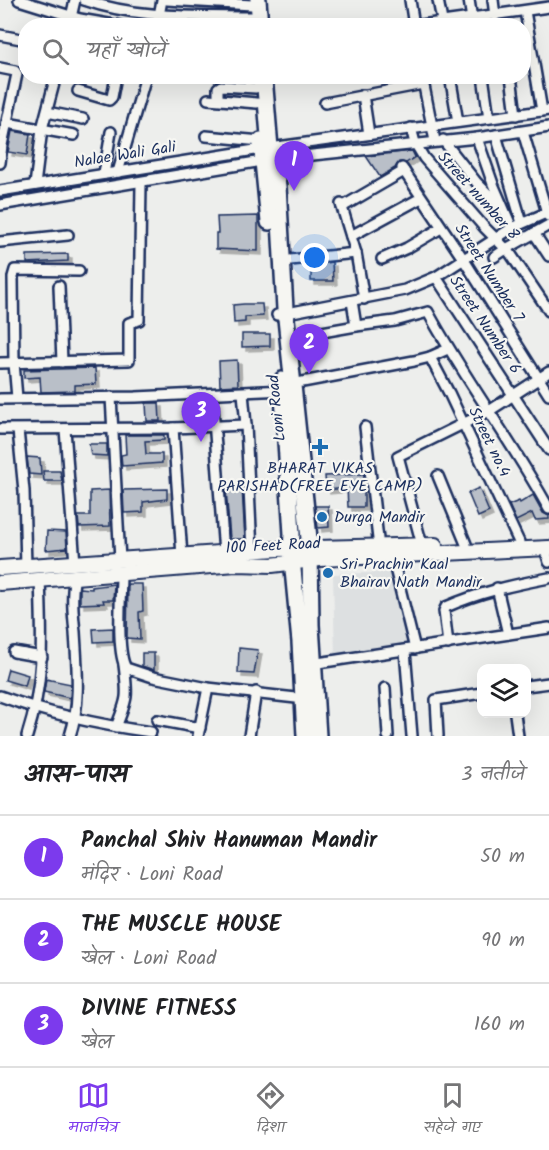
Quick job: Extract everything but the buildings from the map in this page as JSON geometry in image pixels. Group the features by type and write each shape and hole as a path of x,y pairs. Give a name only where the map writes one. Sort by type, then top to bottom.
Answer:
{"highway":[{"name":"Loni Road","path":"258,86 289,388 310,554 305,736"},
{"name":"Loni Road","path":"258,86 264,153 278,186 281,314 288,338 291,557 318,736"}],"main road":[{"name":"100 Feet Road","path":"0,568 36,571 236,564 310,554 422,545 519,542 548,550"},
{"name":"100 Feet Road","path":"310,554 392,556 548,550"},
{"name":"100 Feet Road","path":"120,567 182,556 252,551 291,557"},
{"name":"100 Feet Road","path":"0,583 36,571"}],"street":[{"path":"19,0 63,18"},
{"path":"71,18 75,0"},
{"path":"84,0 111,4 134,13 159,15 254,12"},
{"path":"158,18 162,0"},
{"path":"166,0 254,12"},
{"path":"410,0 413,18"},
{"path":"438,0 442,18"},
{"path":"469,0 471,18"},
{"path":"493,0 500,18"},
{"path":"487,18 525,11 538,4 549,7"},
{"path":"525,11 526,18"},
{"path":"0,35 18,38"},
{"path":"0,205 141,183 264,153 369,134 545,110 531,41"},
{"path":"0,68 17,73 5,106 7,123 0,163"},
{"path":"35,186 42,129 54,84"},
{"path":"78,91 109,100 112,97 114,84"},
{"path":"118,172 144,84"},
{"path":"324,103 407,84"},
{"path":"424,84 431,125 439,140 502,208"},
{"path":"451,84 458,122"},
{"path":"484,84 489,118"},
{"path":"512,84 516,115"},
{"path":"218,99 218,88 221,86 258,86"},
{"path":"208,99 218,99 258,86"},
{"path":"363,95 369,134"},
{"path":"47,112 83,119"},
{"path":"7,123 74,135"},
{"path":"206,136 264,153 477,138 549,127"},
{"name":"Street number 8","path":"411,128 415,143 424,158 506,249 549,311"},
{"path":"104,174 111,132"},
{"path":"281,314 396,293 436,277 512,228 548,216 523,132"},
{"path":"495,135 522,223"},
{"path":"477,138 502,208 512,228"},
{"name":"Nalae Wali Gali","path":"0,191 104,174 264,153"},
{"name":"Street Number 7","path":"351,236 342,205 403,170 464,260 549,395"},
{"path":"0,363 129,360 129,322 139,320 141,183"},
{"path":"364,299 351,236 421,198"},
{"path":"494,257 549,225"},
{"path":"382,259 407,248 441,228"},
{"path":"534,233 549,256"},
{"path":"0,242 68,235"},
{"path":"281,261 356,253"},
{"path":"17,398 14,363 13,277 15,270 79,271"},
{"name":"Street Number 6","path":"436,277 549,450"},
{"path":"59,286 62,362"},
{"path":"352,301 356,326"},
{"path":"288,338 394,322 428,312 448,349 549,509"},
{"path":"0,399 243,393 289,388 430,357 448,349"},
{"name":"Street no.4","path":"430,357 519,542"},
{"path":"422,545 399,455 489,411 549,372"},
{"path":"243,393 252,551"},
{"path":"212,394 224,553"},
{"path":"111,397 120,567 120,627 128,694 116,727"},
{"path":"0,429 113,429 246,425"},
{"path":"365,427 378,539"},
{"path":"173,428 182,556"},
{"path":"65,429 75,570 73,612 77,687 76,718 70,736"},
{"path":"18,430 36,571 42,657 36,709 27,736"},
{"path":"438,476 466,544"},
{"path":"392,556 410,650 412,736"},
{"path":"448,644 445,608 497,588 549,578"},
{"path":"497,588 508,634"},
{"path":"308,665 549,628"},
{"path":"14,652 42,657"},
{"path":"124,665 133,672 208,688 296,698"},
{"path":"531,685 549,682"},
{"path":"157,720 199,732 208,688"},
{"path":"385,688 388,736"},
{"path":"249,736 256,692"},
{"path":"438,736 436,700 477,694"},
{"path":"0,696 36,709 116,727 151,732"},
{"path":"516,718 518,736"}],"shaded area":[{"path":"395,572 410,645 335,658 333,574"}],"place":[{"name":"Panchal Shiv Hanuman Mandir","path":"294,191"},
{"name":"THE MUSCLE HOUSE","path":"309,374"},
{"name":"DIVINE FITNESS","path":"201,442"},
{"name":"BHARAT VIKAS PARISHAD(FREE EYE CAMP)","path":"320,447"},
{"name":"Durga Mandir","path":"322,517"},
{"name":"Sri Prachin Kaal Bhairav Nath Mandir","path":"328,573"}]}
